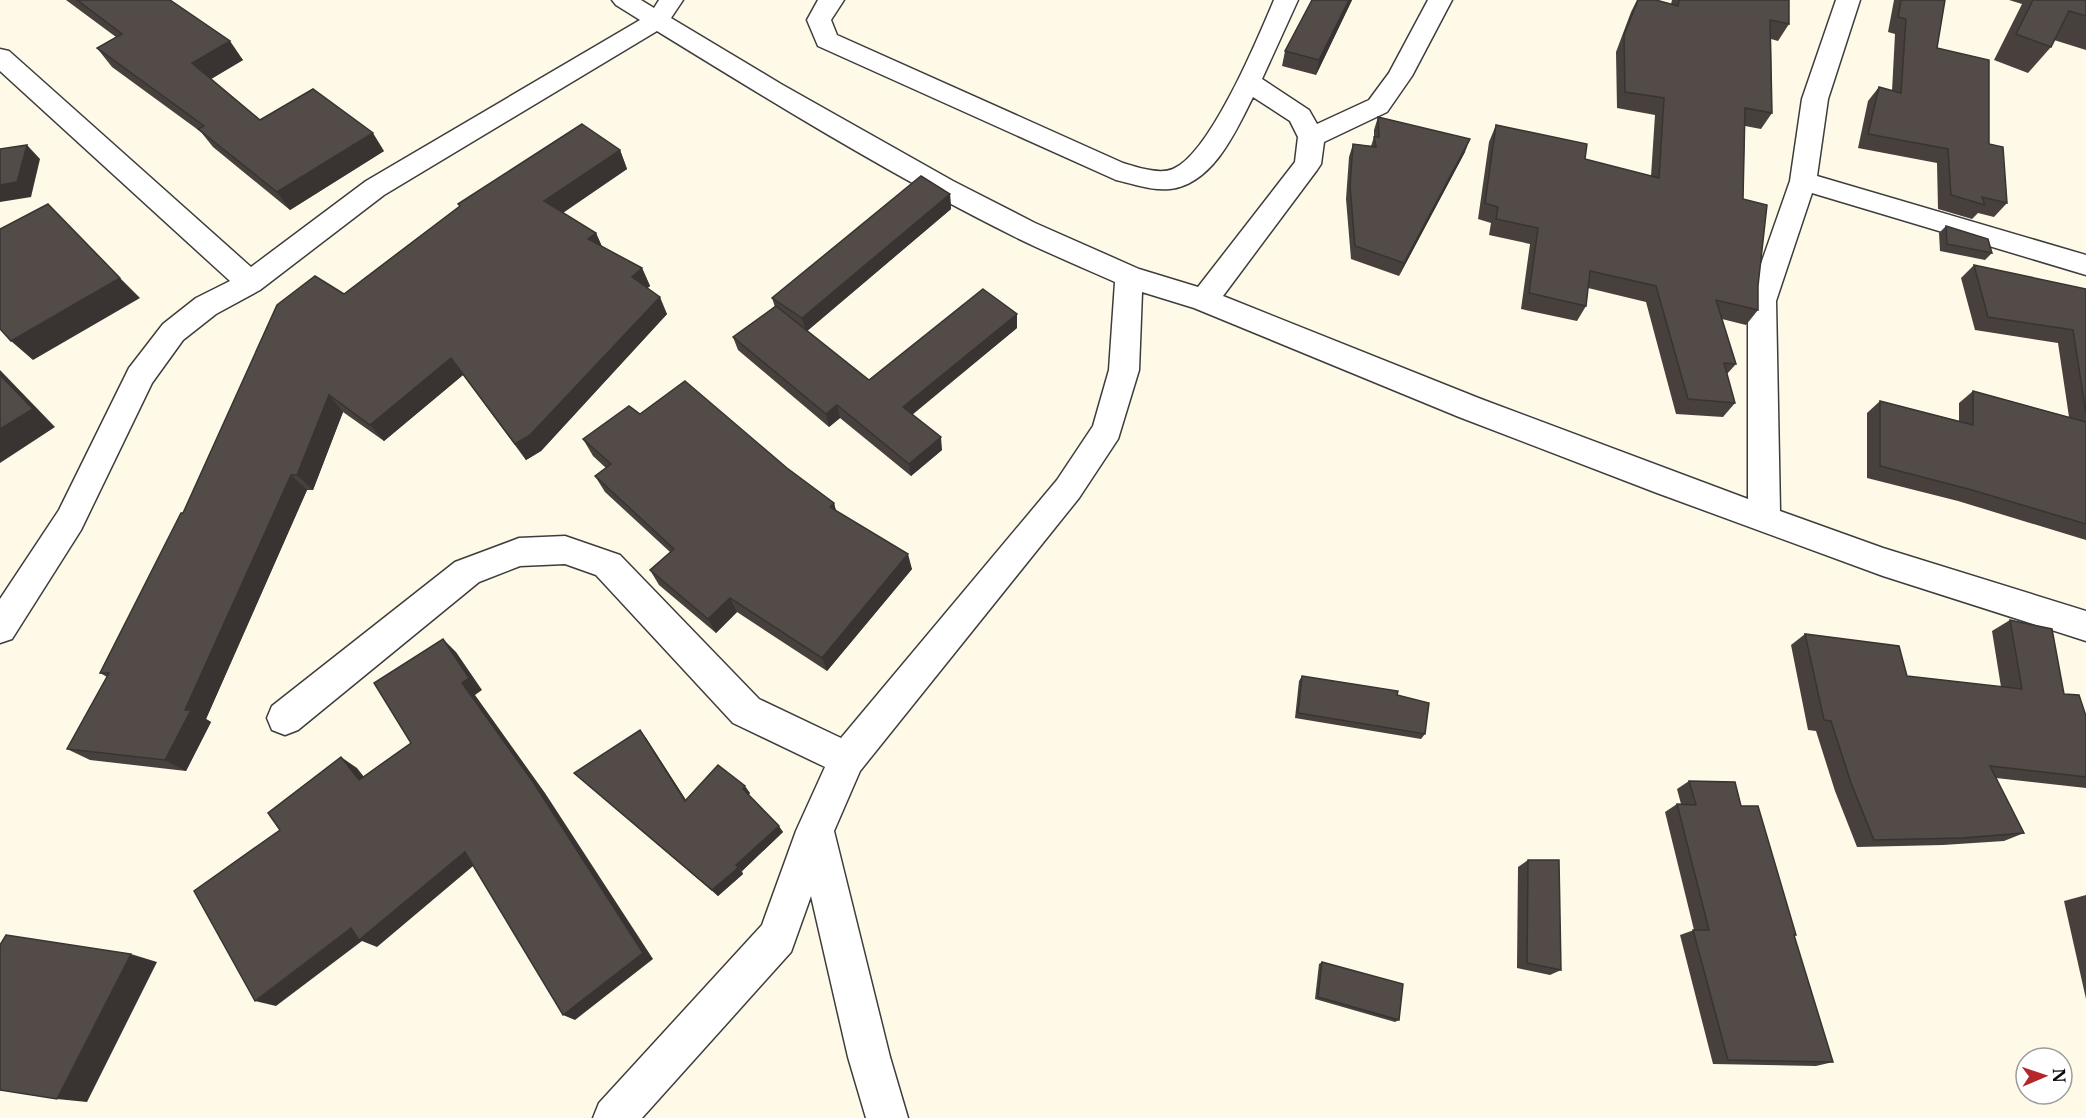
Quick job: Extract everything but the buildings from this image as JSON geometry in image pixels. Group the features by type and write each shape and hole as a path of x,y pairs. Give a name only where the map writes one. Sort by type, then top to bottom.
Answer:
{"street":[{"path":"624,0 664,10 772,90 944,188 1025,230 1130,277 1204,300 1470,408 1764,519 1883,562 2086,626"},
{"path":"832,0 819,20 827,40 1116,171 1165,181 1182,178 1198,166 1250,83 1286,0"},
{"path":"1311,137 1378,105 1400,76 1440,0"},
{"path":"1764,519 1762,301 1803,181 1815,99 1848,0"},
{"path":"0,628 70,520 140,376 172,332 206,306 250,283 375,188 664,10"},
{"path":"0,57 250,283"},
{"path":"1204,300 1308,164 1311,137 1300,116 1250,83"},
{"path":"1803,181 2086,265"},
{"path":"614,1118 777,938 815,831 847,759 1068,489 1107,430 1124,370 1130,277"},
{"path":"285,718 467,572 519,552 565,550 608,565 746,711 847,759"},
{"path":"815,831 869,1057 887,1118"}]}
